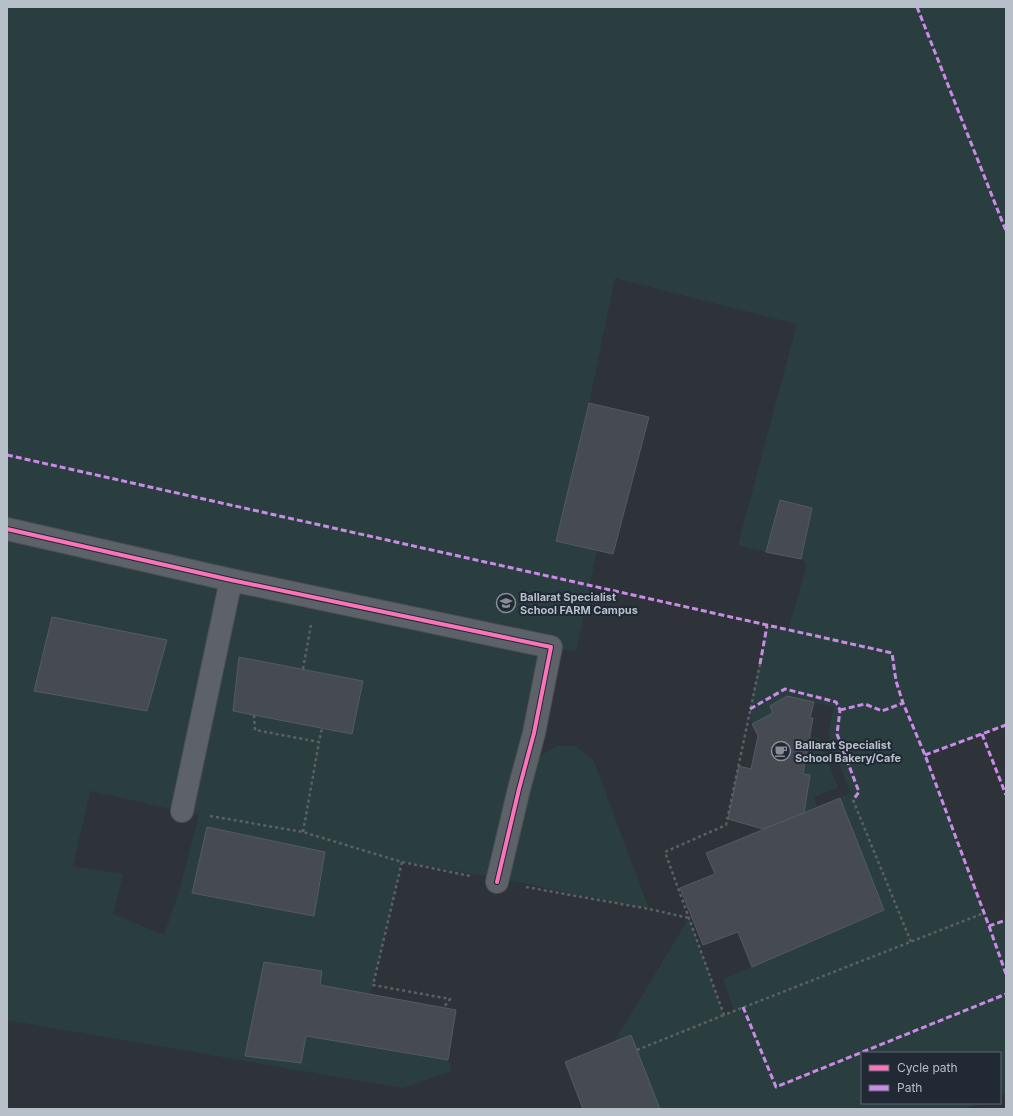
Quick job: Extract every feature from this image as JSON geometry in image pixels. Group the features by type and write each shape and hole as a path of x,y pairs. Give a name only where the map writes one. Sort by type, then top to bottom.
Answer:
{"street":[{"path":"7,529 231,580 551,647 534,733 497,882"},
{"path":"182,811 231,580"}],"path":[{"path":"303,669 316,597"},
{"path":"724,1015 665,852 726,825 760,664"},
{"path":"254,715 255,730 319,742"},
{"path":"303,832 322,728"},
{"path":"853,800 911,942"},
{"path":"182,811 303,832 402,862 497,882 649,909 689,918"},
{"path":"402,862 373,984 450,999 444,1008"},
{"path":"637,1050 984,913"}],"green space":[{"name":"Ballarat Specialist School FARM Campus","path":"7,7 1006,7 1006,725 925,755 989,926 1006,920 1006,1093 1001,1095 1001,1052 861,1052 861,1104 978,1104 965,1109 660,1109 614,1042 689,918 724,1015 734,1011 723,979 884,910 840,798 851,793 828,736 834,707 787,696 770,706 773,713 752,724 750,709 767,626 788,630 807,565 801,559 812,508 780,500 766,552 738,545 797,324 615,278 589,403 556,540 597,550 576,652 551,647 520,788 540,756 557,746 575,746 593,759 649,909 498,878 402,862 373,985 369,994 320,985 322,971 264,962 246,1056 301,1063 306,1036 448,1060 452,1071 403,1088 7,1020","holes":["239,657 362,681 254,715 233,711","90,791 199,815 179,892 164,935 113,914 123,874 73,866"]},
{"path":"809,736 819,738 838,788 813,797 817,807 804,813 810,775 803,774"}],"building":[{"path":"589,403 649,417 613,554 556,541"},
{"path":"780,500 812,508 801,559 766,552"},
{"path":"52,617 167,640 147,711 34,691"},
{"path":"239,657 363,681 352,734 233,711"},
{"name":"Ballarat Specialist School Bakery/Cafe","path":"787,696 814,702 810,718 813,718 803,774 810,775 804,813 763,829 728,819 739,766 751,769 758,736 752,724 773,713 770,706"},
{"path":"840,798 884,910 752,967 738,932 703,945 680,888 715,874 706,853"},
{"path":"207,827 325,852 314,916 192,893"},
{"path":"264,962 322,971 320,985 456,1010 448,1060 306,1036 301,1063 245,1056"},
{"path":"631,1035 660,1109 583,1109 565,1062"}],"marked path":[{"path":"917,7 1006,231"},
{"path":"7,455 892,653 896,681 903,703 925,755 989,926 1006,920"},
{"path":"760,664 767,626"},
{"path":"750,709 785,689 836,702 840,710 837,734 859,792 853,800"},
{"path":"840,710 865,704 882,711 903,703"},
{"path":"925,755 1006,725"},
{"path":"982,734 1006,795"},
{"path":"989,926 1006,974"},
{"path":"863,1052 1006,994"},
{"path":"743,1007 776,1087 861,1053"}],"cycle path":[{"path":"7,529 231,580 551,647 534,733 497,882"}],"place":[{"name":"Ballarat Specialist School FARM Campus","path":"506,603"},
{"name":"Ballarat Specialist School Bakery/Cafe","path":"781,751"}]}
